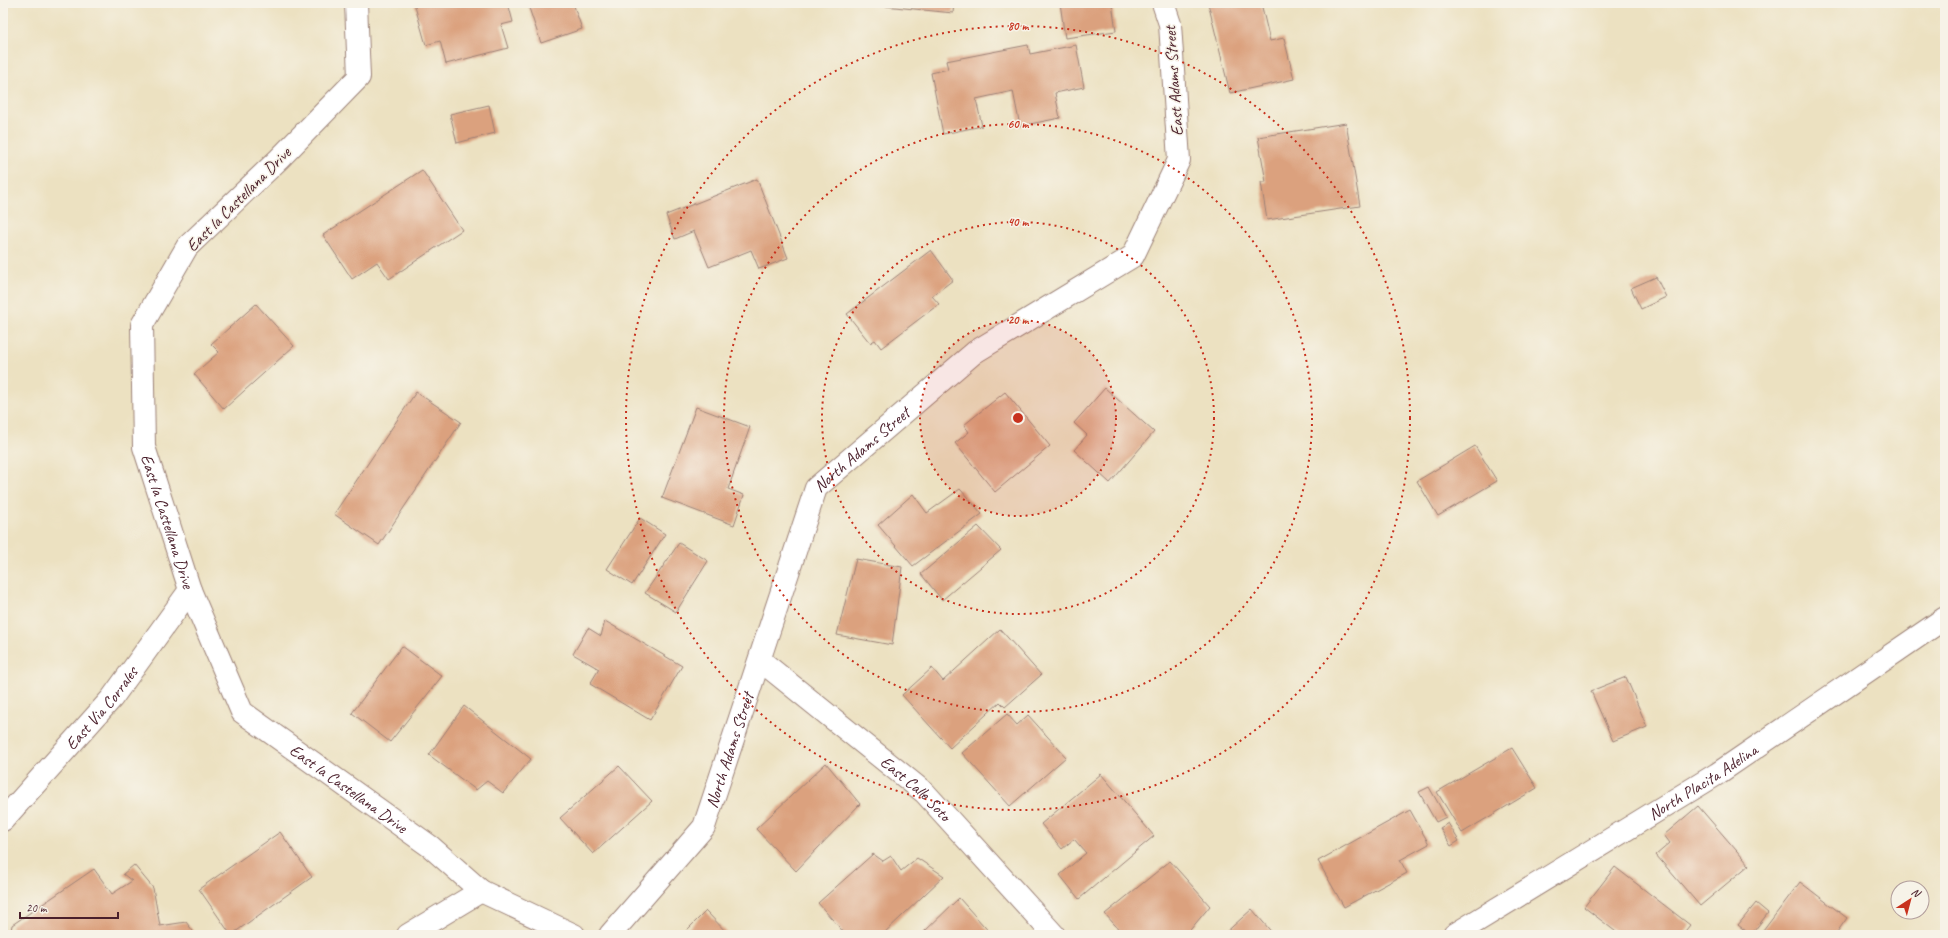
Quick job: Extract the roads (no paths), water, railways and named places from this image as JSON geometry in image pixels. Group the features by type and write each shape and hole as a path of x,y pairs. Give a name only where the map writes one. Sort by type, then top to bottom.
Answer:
{"street":[{"name":"East la Castellana Drive","path":"356,3 359,77 279,159 187,247 142,325 144,447 190,590 242,712 431,847 481,891 574,935"},
{"name":"East Adams Street","path":"1163,3 1170,24 1178,160"},
{"name":"North Adams Street","path":"610,935 704,827 816,488 975,352 1133,256 1178,160"},
{"name":"East Via Corrales","path":"3,820 112,698 190,590"},
{"name":"North Placita Adelina","path":"1454,935 1717,774 1945,618"},
{"name":"East Calle Soto","path":"760,660 925,793 1054,935"},
{"path":"408,935 481,891"}]}
